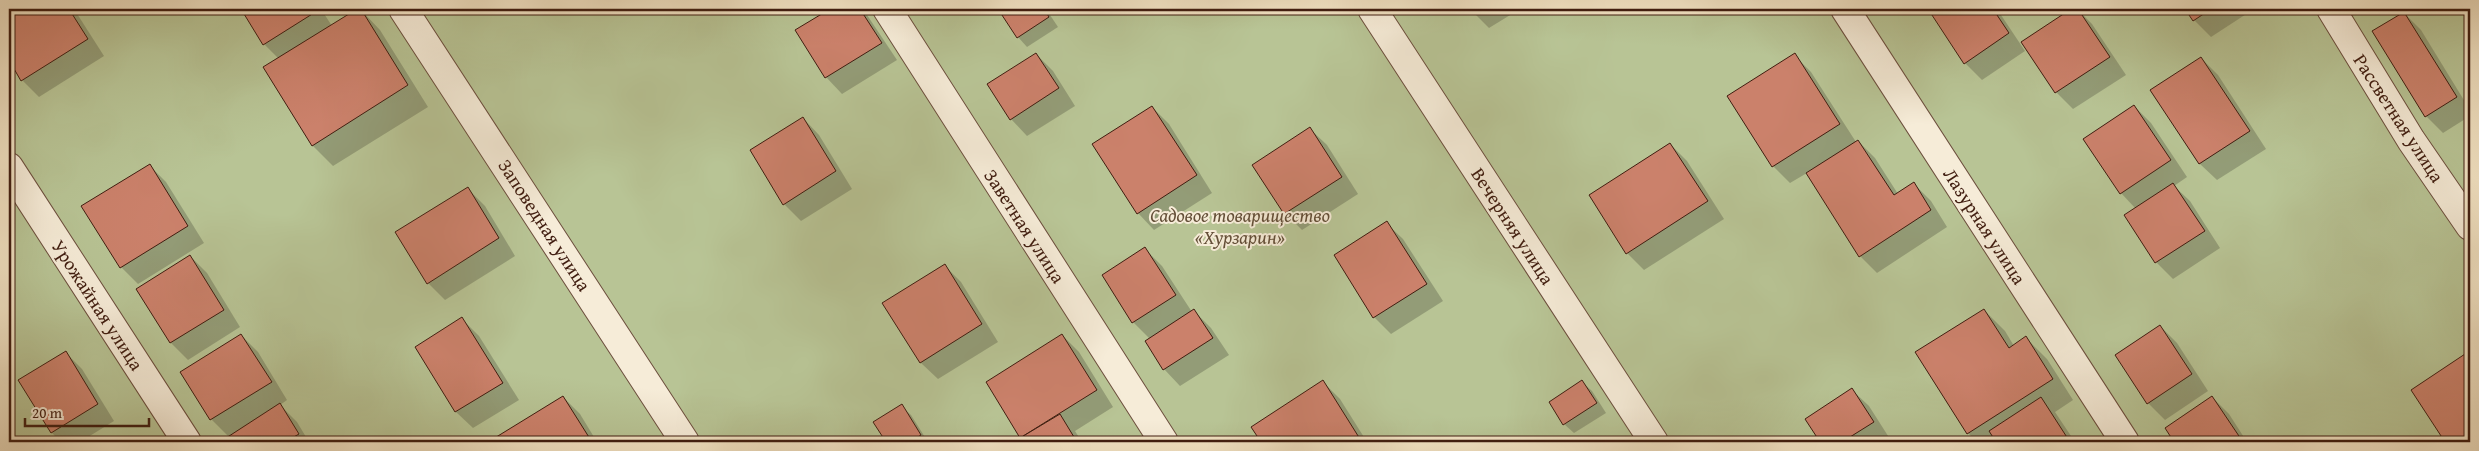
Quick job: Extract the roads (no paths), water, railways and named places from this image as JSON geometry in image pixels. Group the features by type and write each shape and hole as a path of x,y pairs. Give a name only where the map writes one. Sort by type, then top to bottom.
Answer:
{"street":[{"name":"Заповедная улица","path":"403,9 685,442"},
{"name":"Заветная улица","path":"886,9 1164,442"},
{"name":"Вечерняя улица","path":"1372,9 1654,442"},
{"name":"Лазурная улица","path":"1846,9 2125,442"},
{"name":"Рассветная улица","path":"2331,9 2411,140 2470,226"},
{"name":"Урожайная улица","path":"9,167 187,442"}],"park label":[{"name":"Садовое товарищество «Хурзарин»","path":"1240,226"}]}
